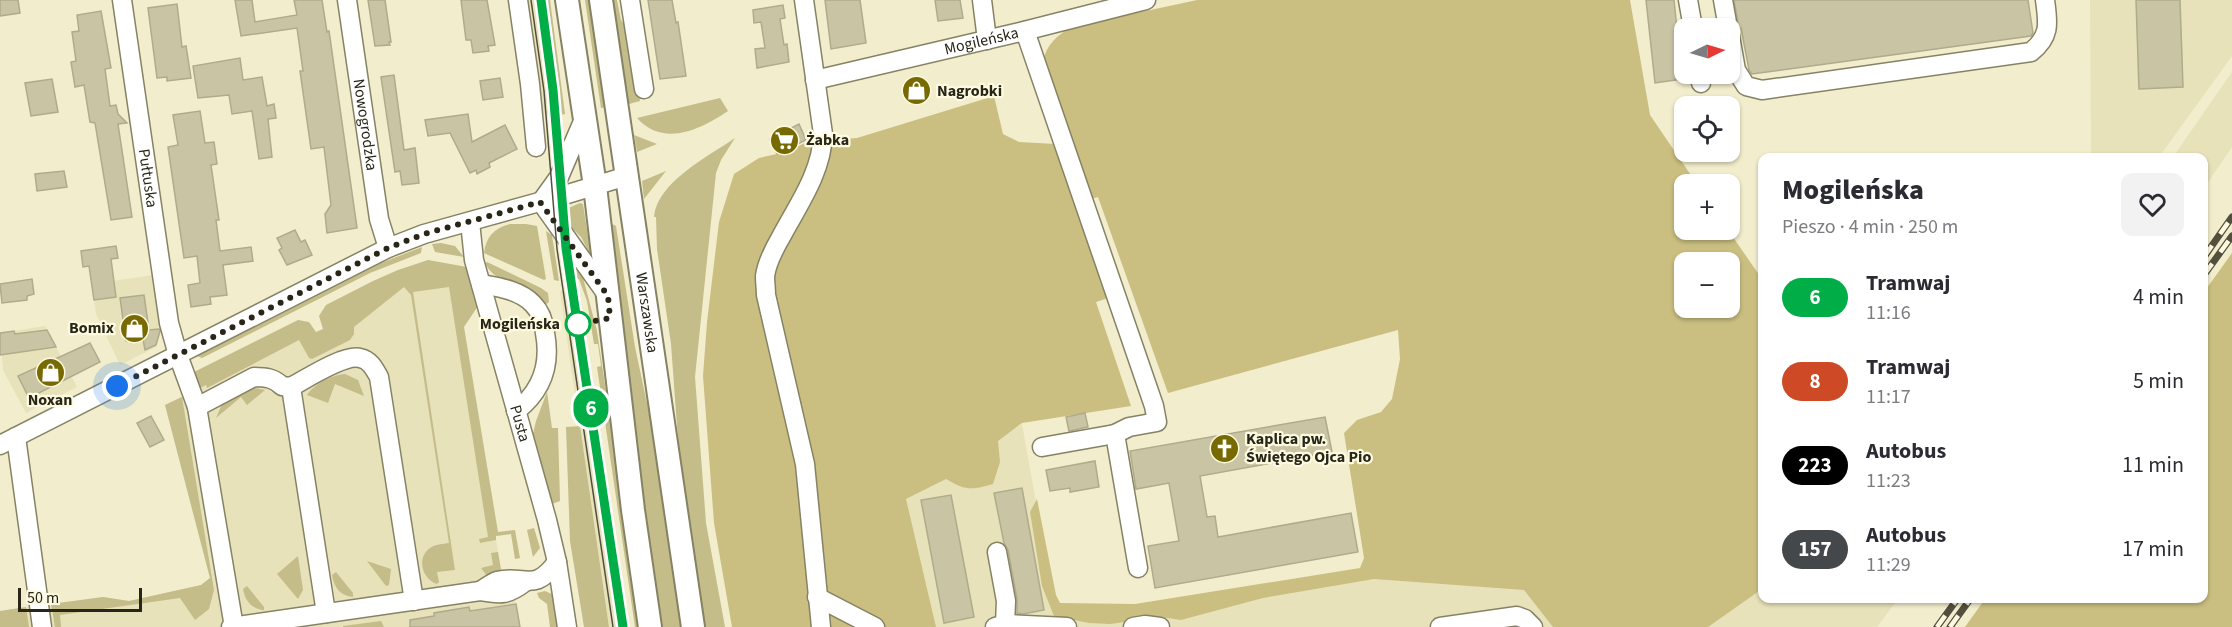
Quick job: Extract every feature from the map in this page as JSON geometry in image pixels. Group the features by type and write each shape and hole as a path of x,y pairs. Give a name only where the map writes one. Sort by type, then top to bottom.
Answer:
{"main road":[{"path":"567,0 595,186 633,510 650,627"},
{"name":"Warszawska","path":"601,0 693,627"}],"street":[{"name":"Pułtuska","path":"122,0 169,323 178,355 195,399 232,627"},
{"name":"Nowogrodzka","path":"347,0 379,219 388,248"},
{"path":"518,0 529,75 536,147"},
{"path":"630,0 644,89"},
{"path":"804,0 823,134 820,161 775,249 765,277 766,295 805,464 821,627"},
{"path":"982,0 987,40"},
{"path":"1688,0 1691,18"},
{"path":"1723,0 1726,18"},
{"path":"1740,76 1746,86 1762,90 2031,52 2042,43 2048,24 2045,0"},
{"name":"Mogileńska","path":"815,80 1025,31 1137,1"},
{"path":"1025,31 1154,406 1157,422 1129,427 1115,434 1042,447"},
{"path":"540,202 559,177 585,118"},
{"path":"42,627 8,441 388,248 424,234 627,176"},
{"path":"540,202 608,296"},
{"name":"Pusta","path":"470,222 474,260 557,562 567,627"},
{"path":"481,284 502,288 526,298 540,315 545,328 548,358 545,372 533,396 516,411"},
{"path":"195,399 254,377 265,377 276,380 282,386 291,387 346,358 357,357 373,366 379,377 414,601"},
{"path":"291,387 320,618"},
{"path":"1115,434 1138,568"},
{"path":"997,552 1006,601 1000,625 1067,627"},
{"path":"232,627 320,618 480,591 495,582 511,579 525,582 543,577 557,562"},
{"path":"817,597 875,627"},
{"path":"829,627 845,611"},
{"path":"1440,627 1517,616 1526,619 1533,627"},
{"path":"1133,627 1145,625 1160,627"}],"shaded area":[{"path":"527,0 545,0 558,113 541,114"},
{"path":"545,0 550,0 565,114 559,115"},
{"path":"585,0 592,0 608,107 601,108"},
{"path":"611,0 617,0 621,20 627,28 635,94 639,94 640,101 629,104 624,85"},
{"path":"1197,0 1630,0 1650,115 1674,150 1674,162 1682,162 1690,174 1674,174 1674,240 1735,240 1758,273 1758,592 1708,627 1553,627 1524,590 1374,579 1263,598 1181,620 1161,617 1110,624 1089,623 1054,616 1042,586 1030,512 1037,499 1056,595 1060,603 1135,604 1360,568 1364,558 1344,433 1357,420 1381,412 1392,399 1400,359 1398,330 1168,393 1098,197 1087,200 1043,62 1053,41 1072,27"},
{"path":"2090,0 2232,0 2232,56 2162,153 2091,153"},
{"path":"2232,72 2232,147 2208,182 2208,153 2176,153"},
{"path":"994,96 1003,134 1019,142 1056,144 1108,298 1096,302 1131,406 1022,423 998,441 1000,462 993,484 969,488 946,479 906,499 936,627 732,627 714,523 703,376 719,222 734,174 759,158 786,152 807,142 857,138"},
{"path":"720,98 728,111 706,124 682,132 671,134 659,132 637,118"},
{"path":"634,135 657,144 637,152"},
{"path":"735,138 721,160 716,173 695,377 706,523 725,627 705,627 679,453 671,344 657,249 656,217 654,217 657,204 674,181"},
{"path":"666,171 644,199 642,181"},
{"path":"580,203 583,204 591,256 581,237 567,223 566,209"},
{"path":"510,224 537,226 546,279 484,253 492,234 499,228"},
{"path":"612,224 616,226 635,347 659,460 684,627 659,627 635,448 624,330 610,227"},
{"path":"546,231 552,235 559,281 554,280"},
{"path":"432,244 455,246 464,257 435,252"},
{"path":"422,247 421,253 370,273 202,358 197,356 368,268"},
{"path":"2232,253 2232,627 1965,627 1982,603 2208,603 2208,286"},
{"path":"428,260 467,267 478,306 464,327 498,532 515,530 520,558 515,559 511,534 496,536 496,540 480,543 479,539 488,537 449,287 413,292 455,570 437,572 439,582 437,584 425,573 423,557 432,547 449,543 411,295 404,287 354,327 354,334 350,340 312,359 309,358 299,340 207,388 206,385 200,388 194,372 298,320 309,322 316,332 323,329 319,316 326,305 373,281"},
{"path":"572,260 581,270 597,331 641,627 635,627 597,367 601,366 598,344 594,344 587,301 579,279 574,279"},
{"path":"485,263 541,288 548,293 549,302 545,305 531,294 497,277 490,271"},
{"path":"422,268 452,281 463,324 501,571 510,570 520,627 0,627 0,611 103,597 129,601 201,585 210,578 165,405 304,334 310,348"},
{"path":"153,275 161,330 156,347 120,365 96,314 92,284"},
{"path":"575,289 626,627 609,627 560,291"},
{"path":"45,326 77,387 26,413 3,370 0,333"},
{"path":"345,374 358,380 364,396 335,384 328,403 307,395 324,381"},
{"path":"255,388 265,390 247,405 241,397 216,418 222,404"},
{"path":"547,392 552,428 558,428 560,501 552,504 533,434"},
{"path":"182,397 214,590 209,609 195,620 180,598 60,615 61,627 55,627 51,604 103,597 129,601 201,585 210,578 165,405"},
{"path":"599,422 629,627 626,627 596,423"},
{"path":"1022,424 1057,619 1108,623 1758,507 1758,603 1895,603 1877,627 931,627 905,500"},
{"path":"580,426 609,627 584,627 570,541 566,427"},
{"path":"534,528 540,548 533,557 527,530"},
{"path":"498,552 502,575 487,576 481,568 493,565 491,553"},
{"path":"298,556 303,590 298,599 277,574"},
{"path":"367,561 391,569 389,585 386,586"},
{"path":"336,572 353,593 353,597 341,593 336,587 332,575"},
{"path":"247,586 264,610 256,608 247,601 243,589"},
{"path":"545,591 554,595 560,627 550,627 547,604 539,598 537,593"},
{"path":"26,607 29,627 0,627 0,611"},
{"path":"381,621 384,627 343,627 343,626"}],"building":[{"path":"0,0 18,0 20,13 0,16"},
{"path":"235,0 252,0 255,22 297,15 294,0 322,0 327,32 329,31 357,228 327,233 325,214 331,205 324,147 311,149 300,71 303,71 297,28 241,36"},
{"path":"368,0 385,0 390,45 375,46"},
{"path":"461,0 487,0 495,45 488,46 489,51 473,53 471,40 466,40"},
{"path":"648,0 672,0 676,23 678,22 686,76 660,79"},
{"path":"825,0 860,0 866,43 831,49"},
{"path":"935,0 960,0 963,18 938,21"},
{"path":"1646,0 1674,0 1676,18 1674,18 1674,80 1655,83"},
{"path":"1734,0 2028,0 2033,33 2031,36 1752,74 1749,70 1740,28 1740,18 1737,18"},
{"path":"2136,0 2180,0 2183,87 2139,89"},
{"path":"177,4 182,47 186,46 191,78 167,81 167,77 157,78 148,8"},
{"path":"783,5 785,18 780,19 789,62 757,68 755,49 765,48 761,22 754,23 753,10"},
{"path":"101,11 111,68 105,69 110,106 116,105 118,114 127,123 118,124 132,217 111,220 95,123 90,122 84,85 75,87 71,62 76,61 72,32 79,31 77,15"},
{"path":"240,58 243,80 262,77 267,106 274,104 276,118 268,119 272,157 259,159 252,111 232,114 229,95 198,98 193,66"},
{"path":"394,75 404,150 415,148 419,183 402,185 400,171 395,172 381,77"},
{"path":"500,78 503,97 483,100 480,81"},
{"path":"52,79 58,112 31,116 25,83"},
{"path":"200,111 205,143 214,142 217,164 211,165 219,220 216,220 220,251 251,247 253,261 223,265 227,295 210,297 211,304 191,307 188,285 200,283 197,256 184,258 168,147 178,145 173,115"},
{"path":"468,114 472,142 505,125 517,149 489,163 490,167 477,174 476,170 470,173 450,133 428,136 425,120"},
{"path":"799,124 806,140 777,154 770,139"},
{"path":"64,171 67,187 37,191 35,174"},
{"path":"295,230 301,242 305,240 312,255 287,265 279,250 282,248 277,238"},
{"path":"116,246 118,258 111,259 116,297 94,300 89,266 83,267 81,251"},
{"path":"32,279 34,294 27,296 27,300 2,303 0,284"},
{"path":"144,295 149,330 159,329 160,331 156,345 145,350 143,339 126,341 120,298"},
{"path":"47,330 56,347 0,355 0,333 14,331 15,334"},
{"path":"90,343 100,362 29,398 18,376"},
{"path":"1085,413 1088,427 1069,431 1066,417"},
{"path":"151,416 164,440 150,447 137,423"},
{"path":"1325,417 1332,452 1200,476 1207,517 1215,516 1218,537 1351,513 1358,552 1155,588 1148,546 1179,541 1169,483 1136,489 1130,451"},
{"path":"1095,461 1099,487 1070,492 1070,488 1050,491 1046,470"},
{"path":"1022,488 1044,610 1023,614 1017,613 1017,599 1008,550 1004,543 994,493"},
{"path":"951,495 974,617 944,623 921,500"},
{"path":"516,604 520,627 410,627 410,620 434,616 434,613 469,607 470,611"}],"tram line":[{"path":"531,0 544,91 557,249 613,627"},
{"path":"541,0 553,90 566,248 623,627"},
{"name":"6","path":"541,0 556,116 566,248 623,627"}],"railway":[{"path":"2208,251 2232,217"},
{"path":"2208,269 2232,236"},
{"path":"1937,627 1954,603"},
{"path":"1950,627 1967,603"}],"place":[{"name":"Nagrobki","path":"916,91"},
{"name":"Żabka","path":"785,140"},
{"name":"Mogileńska","path":"578,324"},
{"name":"Bomix","path":"135,328"},
{"name":"Noxan","path":"50,372"},
{"name":"Kaplica pw. Świętego Ojca Pio","path":"1225,448"}],"route":[{"path":"117,386 388,248 424,234 540,202 578,251 608,296 610,318 578,324"}]}
